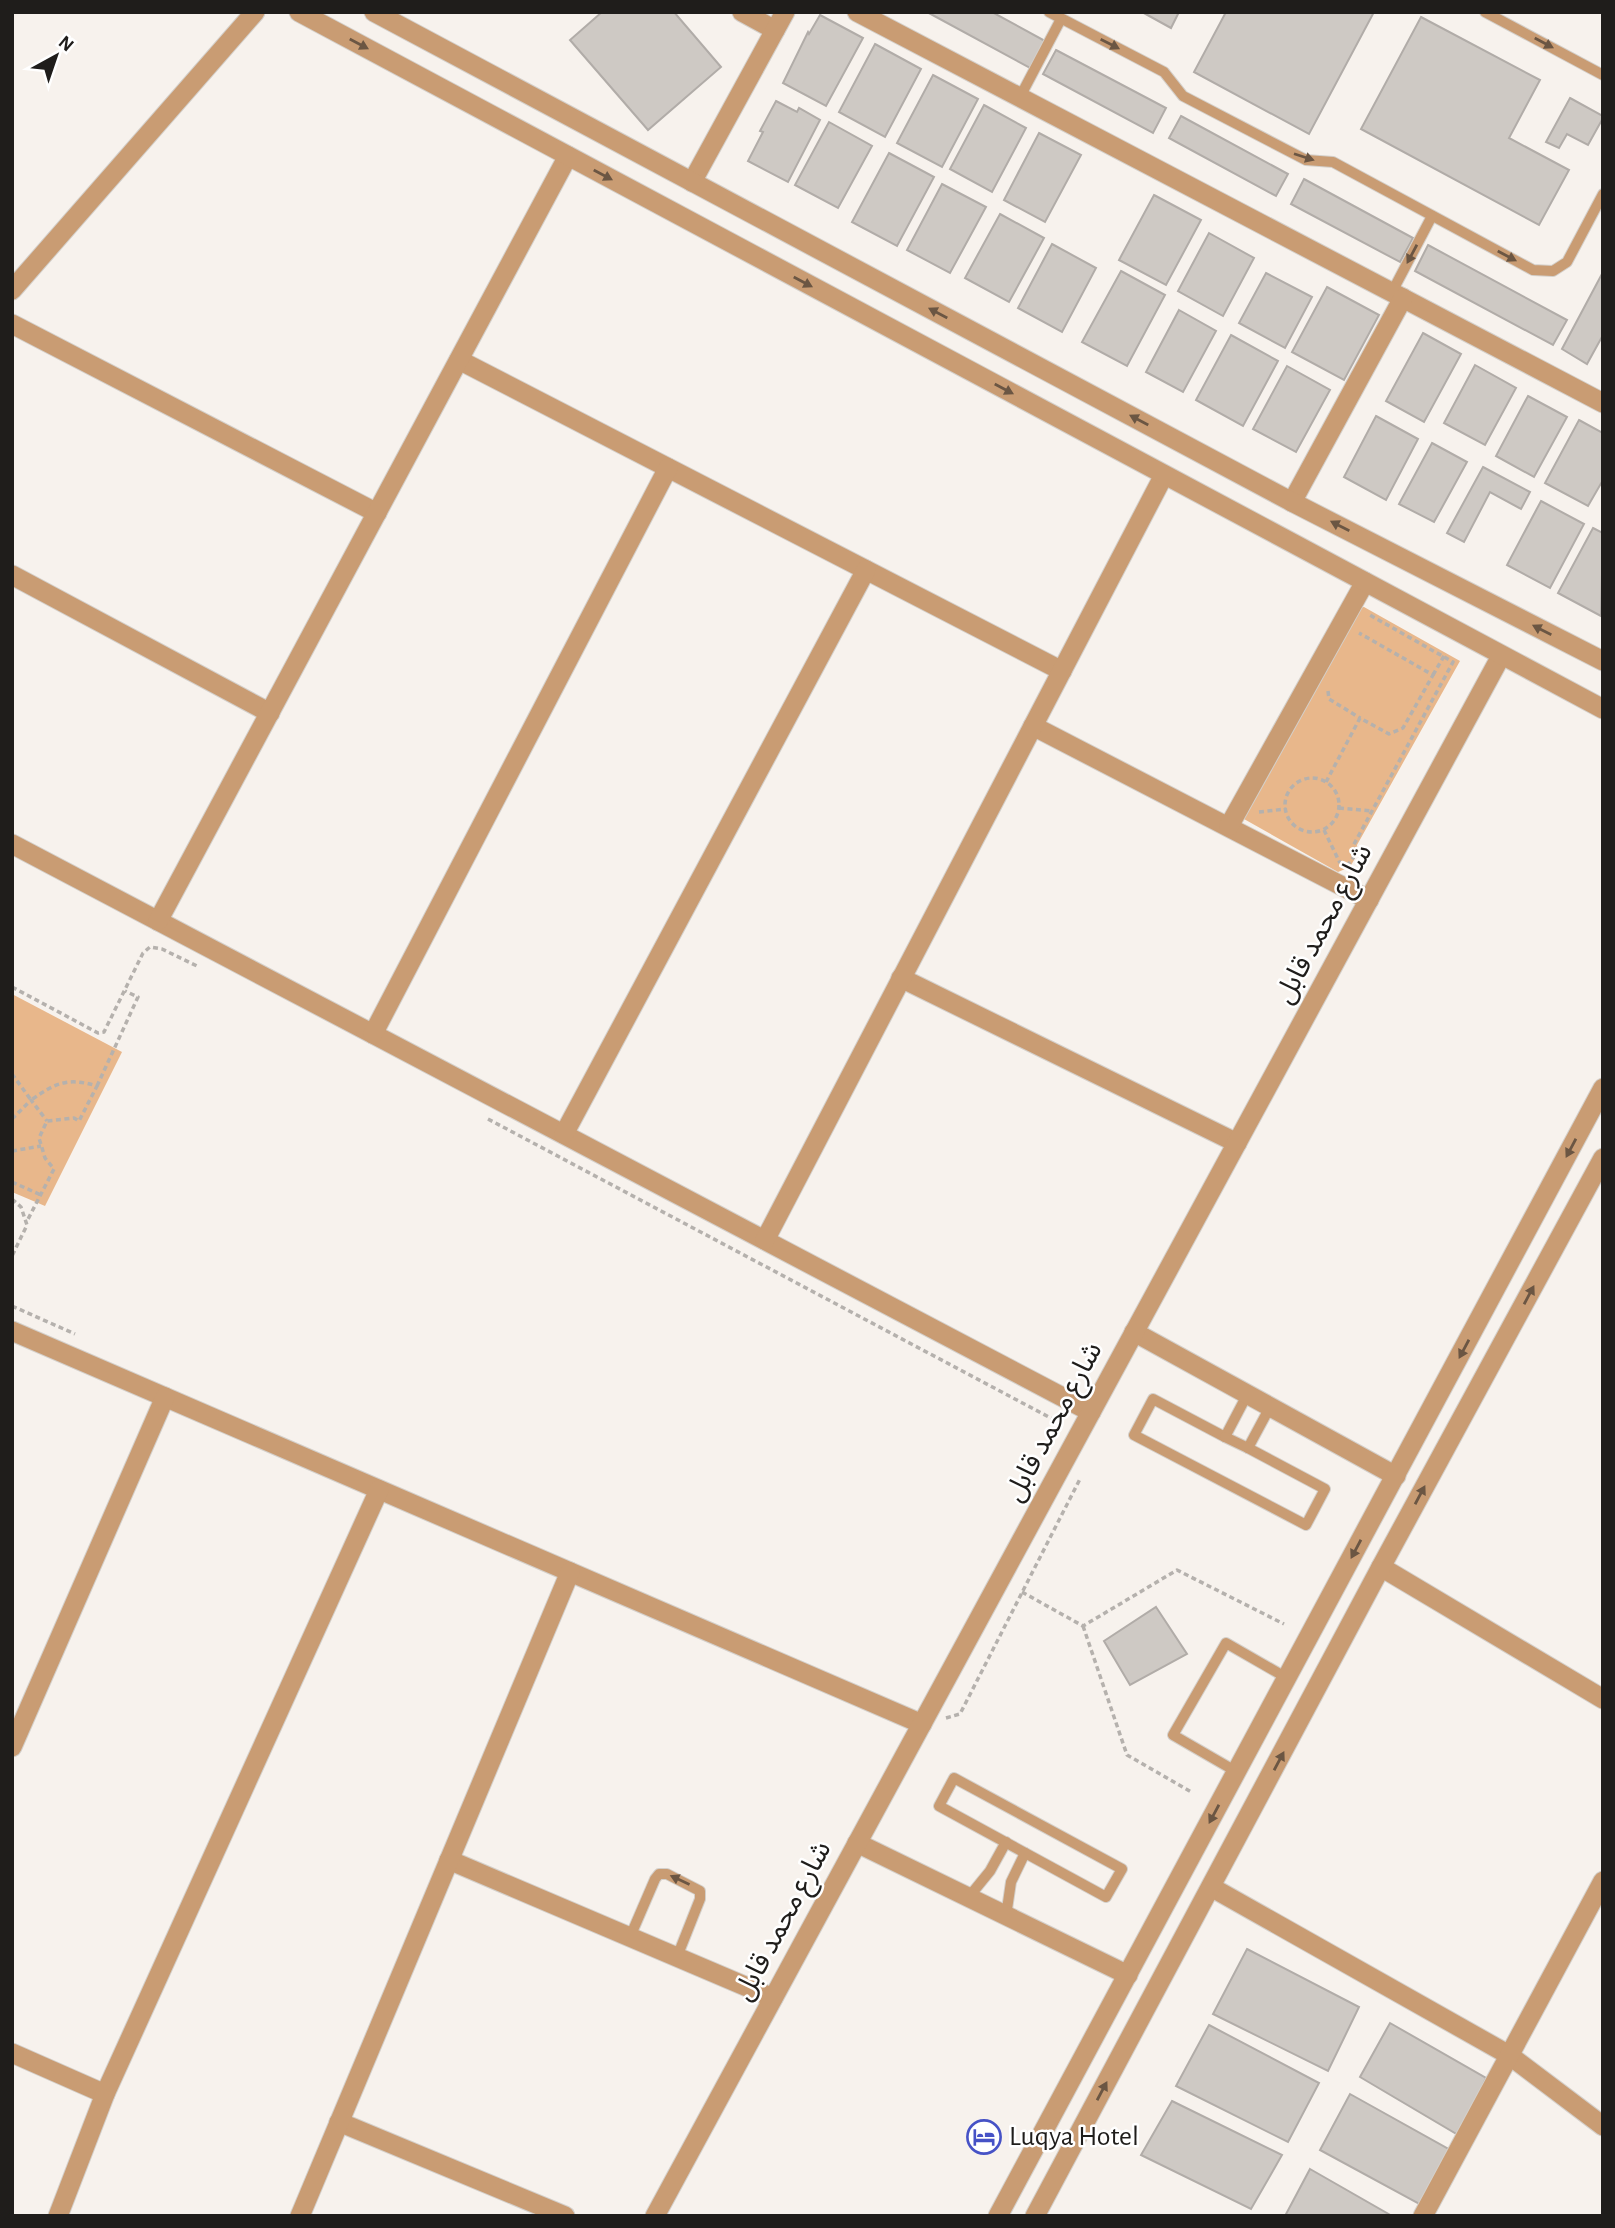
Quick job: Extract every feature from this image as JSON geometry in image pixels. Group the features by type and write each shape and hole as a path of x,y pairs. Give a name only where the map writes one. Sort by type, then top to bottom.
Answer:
{"street":[{"path":"12,290 254,12"},
{"path":"299,12 1603,709"},
{"path":"374,12 1292,502 1603,662"},
{"path":"692,182 780,21 743,12"},
{"path":"857,12 1397,295 1602,399"},
{"path":"158,921 568,156"},
{"path":"1292,502 1397,295"},
{"path":"12,324 377,513"},
{"path":"459,360 1062,670"},
{"path":"373,1034 668,468"},
{"path":"765,1240 1164,475"},
{"path":"564,1134 866,570"},
{"path":"12,575 270,713"},
{"path":"1229,827 1365,582"},
{"name":"شارع محمد قابل","path":"655,2216 857,1843 929,1721 1134,1332 1502,656"},
{"path":"1033,726 1369,900"},
{"path":"12,844 1091,1412"},
{"path":"901,978 1237,1143"},
{"path":"998,2216 1603,1088"},
{"path":"1035,2216 1381,1567 1603,1158"},
{"path":"12,1331 570,1572 929,1721"},
{"path":"1134,1332 1396,1476"},
{"path":"12,1747 165,1397"},
{"path":"58,2216 105,2094 379,1490"},
{"path":"1381,1567 1603,1699"},
{"path":"300,2216 570,1572"},
{"path":"857,1843 1128,1975"},
{"path":"449,1860 773,1998"},
{"path":"1423,2216 1603,1881"},
{"path":"1212,1887 1509,2055 1603,2126"},
{"path":"12,2053 105,2094"},
{"path":"339,2122 565,2216"},
{"path":"1021,2174 1050,2188"}],"lane":[{"path":"1049,12 1164,72 1183,96 1306,160 1333,162 1532,270 1553,271 1567,262 1602,197"},
{"path":"1485,12 1603,75"},
{"path":"1020,97 1062,19"},
{"path":"1397,295 1432,216"},
{"path":"1225,1437 1247,1395"},
{"path":"1153,1399 1225,1437 1325,1489 1306,1525 1134,1435 1153,1399"},
{"path":"1248,1448 1270,1407"},
{"path":"1237,1772 1173,1735 1226,1643 1287,1678"},
{"path":"954,1778 1122,1869 1107,1897 1006,1842 939,1806 954,1778"},
{"path":"968,1898 990,1871 1006,1842"},
{"path":"1006,1916 1011,1882 1025,1853"},
{"path":"630,1937 655,1879 659,1874 667,1874 700,1891 700,1899 677,1957"}],"path":[{"path":"1324,830 1341,869 1348,866 1356,854 1353,846 1454,662 1363,611"},
{"path":"1356,632 1433,674"},
{"path":"1326,684 1329,699 1389,734 1403,728 1444,656"},
{"path":"1326,782 1360,718"},
{"path":"1403,728 1414,733"},
{"path":"1318,779 1326,782 1337,794 1339,808 1336,819 1324,830 1315,832 1298,828 1292,823 1286,808 1289,792 1301,780 1318,779"},
{"path":"1259,811 1286,808"},
{"path":"1339,808 1372,811"},
{"path":"1294,835 1298,828"},
{"path":"12,987 97,1033 104,1031 143,953 150,947 162,949 207,971"},
{"path":"47,1121 74,1118 79,1121 138,997 124,990"},
{"path":"12,1074 47,1121"},
{"path":"12,1119 31,1100 60,1084 76,1080 97,1086"},
{"path":"476,1113 1068,1427"},
{"path":"12,1256 54,1169 45,1158 39,1138 47,1121"},
{"path":"12,1151 41,1146"},
{"path":"12,1182 41,1195"},
{"path":"12,1199 21,1207 26,1223"},
{"path":"929,1721 949,1719 960,1714 1081,1477"},
{"path":"1083,1626 1177,1570 1283,1624"},
{"path":"1022,1592 1083,1626 1127,1755 1192,1793"}],"shaded area":[{"path":"1364,607 1460,661 1357,845 1358,853 1350,867 1338,872 1244,819 1243,809 1353,608"},
{"path":"12,994 122,1052 45,1206 12,1192"}],"building":[{"path":"602,12 674,12 721,67 648,130 570,40"},
{"path":"927,12 992,12 1045,41 1030,68"},
{"path":"1142,12 1179,12 1171,28"},
{"path":"1226,12 1374,12 1309,134 1194,72"},
{"path":"820,15 863,38 826,106 783,83 808,32 809,34"},
{"path":"1421,17 1540,80 1509,138 1569,170 1539,225 1361,129"},
{"path":"875,44 921,69 885,137 839,112"},
{"path":"1056,50 1166,108 1153,133 1043,74"},
{"path":"933,75 978,99 942,167 897,143"},
{"path":"1570,98 1603,118 1588,145 1567,134 1559,148 1546,142"},
{"path":"776,101 797,112 799,108 820,120 788,182 748,161"},
{"path":"984,105 1026,128 992,192 950,169"},
{"path":"1181,116 1288,174 1276,196 1169,138"},
{"path":"829,122 872,146 838,208 795,185"},
{"path":"1039,133 1081,155 1045,222 1004,200"},
{"path":"889,153 934,177 897,246 852,222"},
{"path":"1304,179 1413,238 1400,262 1291,204"},
{"path":"942,184 986,207 950,273 907,250"},
{"path":"1154,195 1201,220 1166,285 1119,260"},
{"path":"1000,214 1044,238 1009,302 965,278"},
{"path":"1209,233 1254,258 1223,316 1178,291"},
{"path":"1052,244 1096,268 1062,332 1018,308"},
{"path":"1428,245 1567,320 1553,345 1415,271"},
{"path":"1121,271 1165,295 1127,366 1082,342"},
{"path":"1603,272 1603,335 1587,364 1562,349"},
{"path":"1266,273 1312,297 1285,348 1239,323"},
{"path":"1327,287 1379,315 1344,380 1292,352"},
{"path":"1179,310 1216,331 1183,392 1146,372"},
{"path":"1423,333 1461,354 1424,422 1386,401"},
{"path":"1231,335 1278,361 1243,426 1196,400"},
{"path":"1475,365 1516,388 1485,445 1444,423"},
{"path":"1287,366 1330,390 1296,452 1253,429"},
{"path":"1528,396 1567,417 1534,477 1496,456"},
{"path":"1376,416 1418,439 1386,500 1344,477"},
{"path":"1579,420 1603,433 1603,480 1588,506 1545,483"},
{"path":"1432,443 1467,462 1434,522 1399,504"},
{"path":"1483,467 1530,492 1521,509 1490,492 1464,542 1447,533"},
{"path":"1541,501 1584,524 1550,588 1507,565"},
{"path":"1593,528 1603,533 1601,616 1558,593"},
{"path":"1156,1607 1187,1654 1130,1685 1104,1641"},
{"path":"1247,1949 1359,2007 1328,2071 1213,2014"},
{"path":"1390,2023 1486,2078 1460,2136 1360,2077"},
{"path":"1209,2025 1319,2083 1288,2142 1176,2086"},
{"path":"1350,2094 1452,2151 1423,2206 1320,2150"},
{"path":"1172,2101 1282,2155 1251,2209 1141,2155"},
{"path":"1310,2169 1392,2216 1285,2216"}],"place":[{"name":"Luqya Hotel","path":"984,2137"}]}
